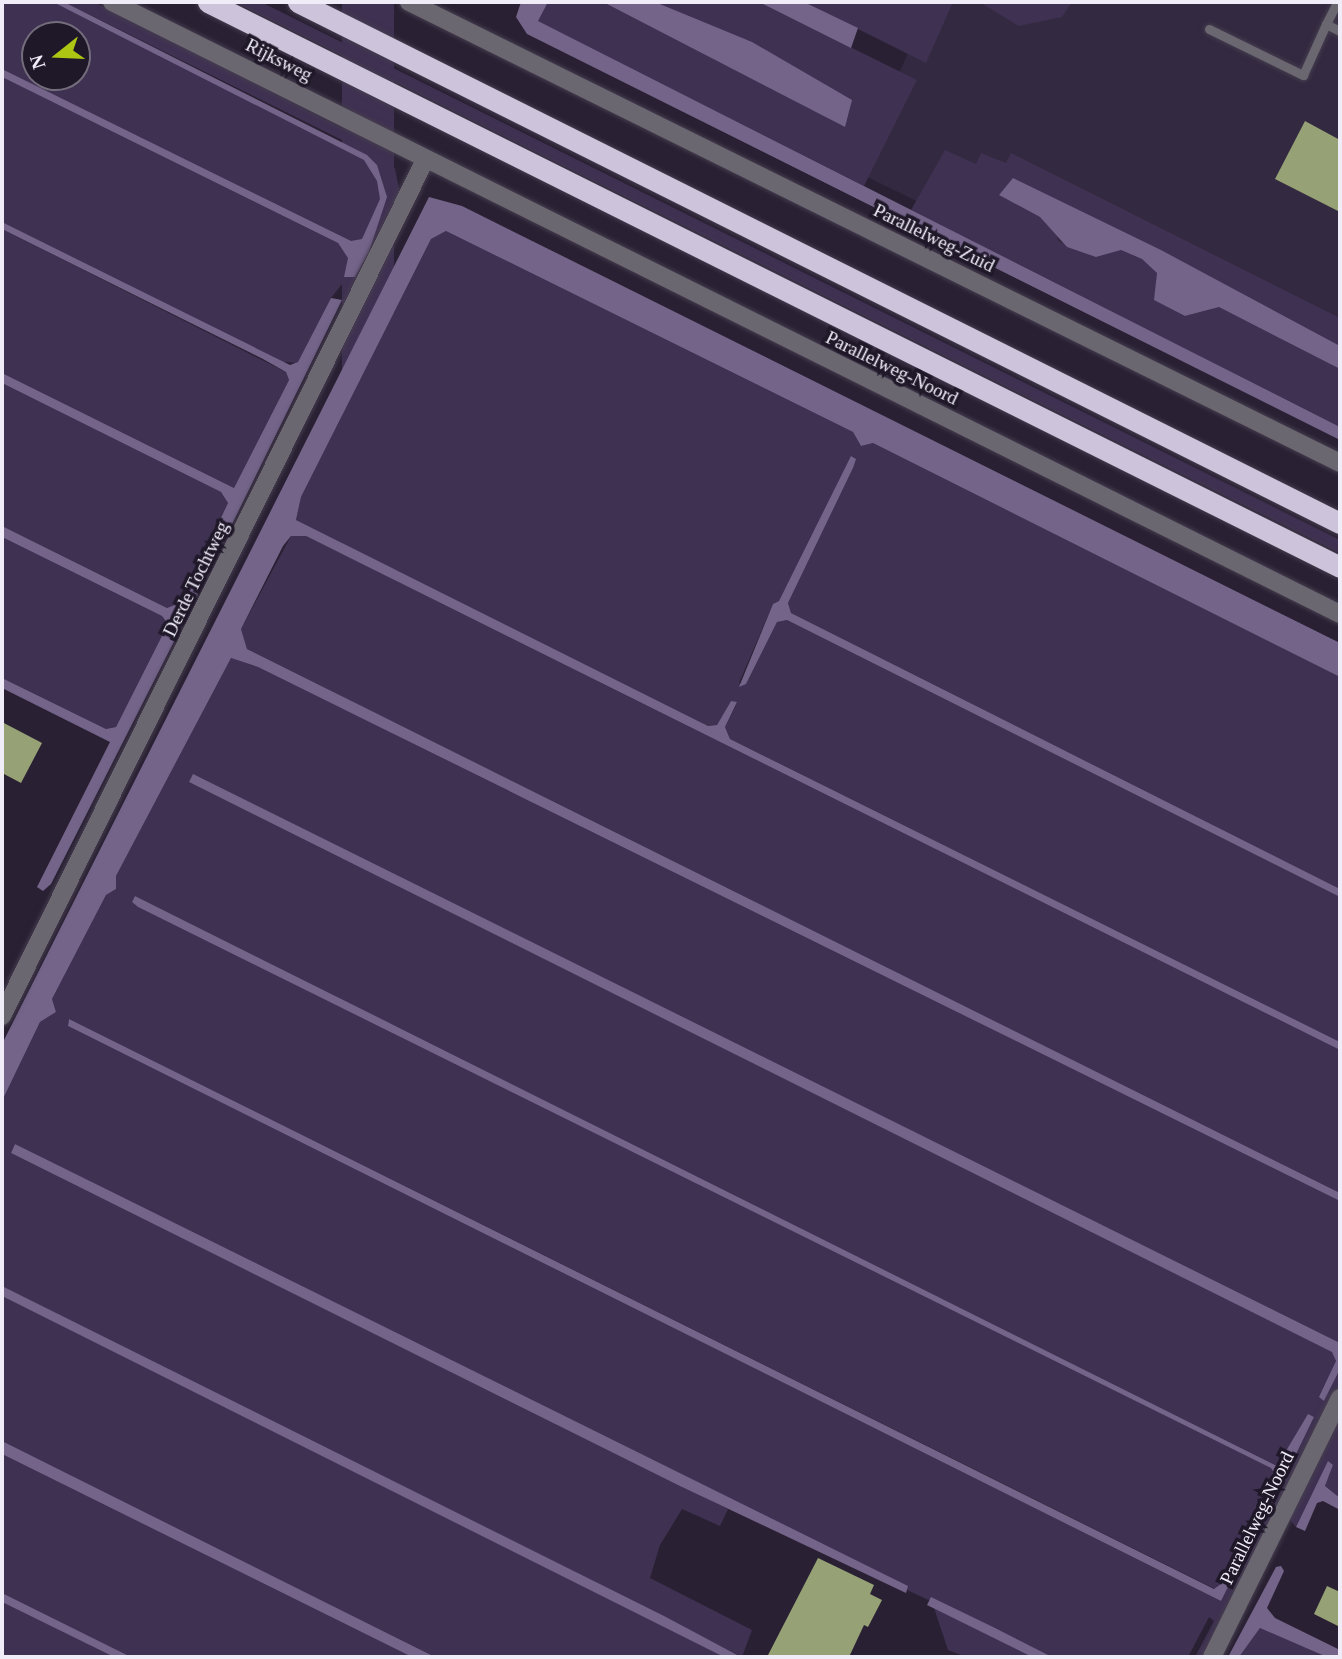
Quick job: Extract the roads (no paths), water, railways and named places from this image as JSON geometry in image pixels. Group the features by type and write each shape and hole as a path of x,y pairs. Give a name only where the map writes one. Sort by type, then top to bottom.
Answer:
{"highway":[{"name":"Rijksweg","path":"208,2 1340,567"},
{"path":"298,2 1340,523"}],"street":[{"name":"Rijksweg","path":"112,2 425,160"},
{"name":"Parallelweg-Zuid","path":"409,2 1340,463"},
{"name":"Parallelweg-Noord","path":"425,160 1340,614"},
{"name":"Derde Tochtweg","path":"2,1016 425,160"},
{"name":"Parallelweg-Noord","path":"1212,1657 1340,1398"}],"lane":[{"path":"1209,29 1303,75 1337,2"},
{"path":"1326,24 1340,31"}]}
